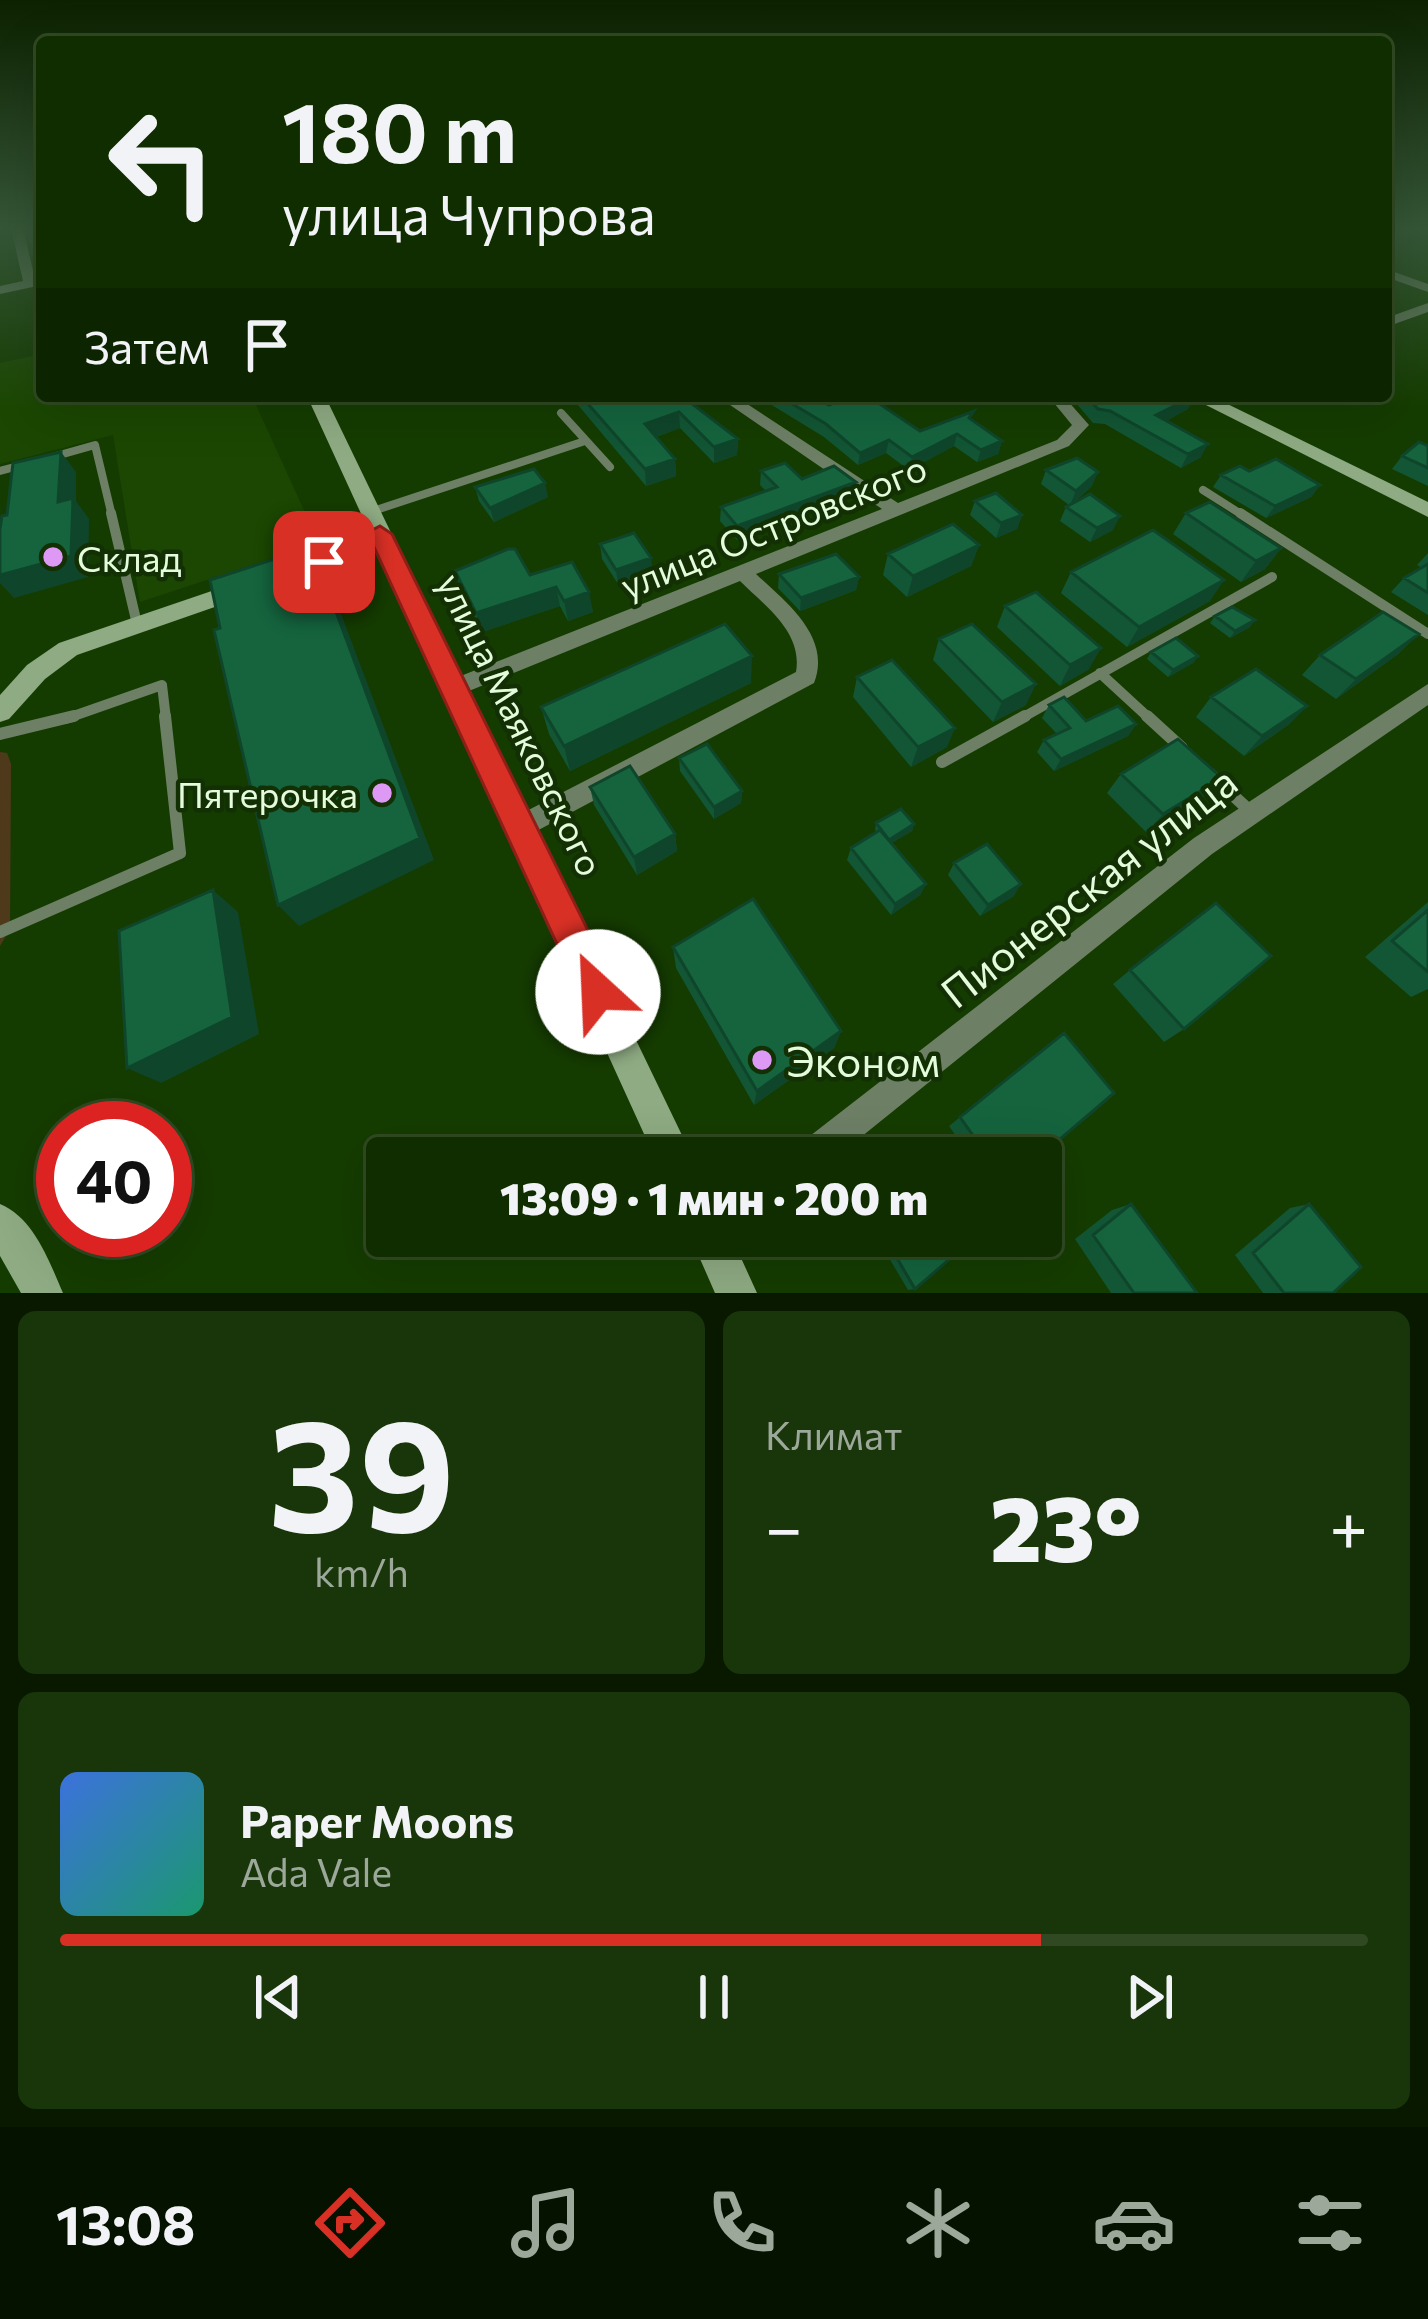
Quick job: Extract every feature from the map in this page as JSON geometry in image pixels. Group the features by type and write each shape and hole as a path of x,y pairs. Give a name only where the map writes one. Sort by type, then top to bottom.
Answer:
{"street":[{"path":"1392,321 1428,307"},
{"name":"улица Маяковского","path":"319,402 664,1137"},
{"path":"733,402 898,511"},
{"name":"улица Островского","path":"456,687 1063,443 1081,425 1065,402"},
{"path":"1209,402 1428,510"},
{"path":"0,712 52,658 137,624 324,562 375,523"},
{"path":"522,826 806,677 811,663 802,634 744,573"},
{"name":"Пионерская улица","path":"836,1137 1250,812 1428,693"},
{"path":"0,1224 28,1259 42,1293"},
{"path":"720,1257 736,1293"}],"lane":[{"path":"561,413 610,467"},
{"path":"375,523 585,440"},
{"path":"0,471 95,442 137,624"},
{"path":"1203,490 1428,634"},
{"path":"942,762 1272,578"},
{"path":"1100,673 1250,812"},
{"path":"0,734 29,730 161,686 180,854 0,932"}],"shaded area":[{"path":"36,355 36,402 255,402 319,543 140,602 113,435 0,464 0,363"},
{"path":"0,752 7,753 11,764 10,929 0,946"}],"building":[{"path":"586,402 690,402 738,439 714,447 679,412 645,424 675,459 645,469"},
{"path":"789,402 877,402 920,431 974,411 969,418 1002,441 981,450 957,434 912,457 889,440 860,453 826,424"},
{"path":"1092,402 1182,402 1156,415 1208,444 1188,454"},
{"path":"1419,442 1428,446 1428,468 1402,456"},
{"path":"61,452 58,502 73,498 71,556 0,575 0,529 2,516 7,515 13,463"},
{"path":"1077,458 1098,472 1076,491 1046,470"},
{"path":"1276,459 1320,485 1275,506 1221,475 1240,466 1249,471"},
{"path":"785,463 802,479 834,466 856,482 737,526 721,507 777,487 761,471"},
{"path":"534,469 545,483 490,508 475,487"},
{"path":"996,493 1022,515 1001,523 975,501"},
{"path":"1090,494 1120,516 1097,528 1066,507"},
{"path":"1210,502 1281,548 1256,561 1186,513"},
{"path":"953,524 979,545 913,576 888,554"},
{"path":"1153,530 1224,580 1139,627 1071,572"},
{"path":"634,533 651,558 616,570 600,544"},
{"path":"312,547 420,838 278,905 214,630 220,628 210,580"},
{"path":"515,549 530,575 572,562 589,592 564,601 556,587 476,613 455,571"},
{"path":"836,554 859,577 801,598 779,574"},
{"path":"1428,564 1428,593 1404,578"},
{"path":"1036,592 1101,648 1070,665 1005,606"},
{"path":"1232,607 1255,620 1235,631 1215,616"},
{"path":"1383,612 1419,634 1356,679 1320,655"},
{"path":"725,624 752,656 564,746 541,707"},
{"path":"972,624 1036,684 1002,702 939,639"},
{"path":"1176,638 1198,656 1173,670 1151,652"},
{"path":"892,660 955,728 918,747 857,677"},
{"path":"1256,669 1307,706 1262,736 1211,697"},
{"path":"1064,697 1086,721 1118,706 1136,724 1061,759 1044,740 1070,728 1049,705"},
{"path":"1178,739 1222,778 1163,814 1121,774"},
{"path":"707,744 742,791 714,807 679,758"},
{"path":"630,766 675,834 634,857 590,787"},
{"path":"901,809 914,824 889,840 876,823"},
{"path":"880,830 926,884 895,904 851,848"},
{"path":"987,844 1021,884 988,905 954,863"},
{"path":"213,890 232,1017 127,1068 119,931"},
{"path":"753,899 841,1031 757,1091 673,947"},
{"path":"1216,903 1271,956 1184,1029 1130,970"},
{"path":"1428,910 1428,972 1392,941"},
{"path":"1064,1033 1114,1093 1062,1137 974,1137 960,1117"},
{"path":"1131,1204 1197,1293 1134,1293 1093,1235"},
{"path":"1309,1204 1361,1267 1333,1293 1284,1293 1253,1253"},
{"path":"896,1257 952,1257 915,1289"}],"place":[{"name":"Склад","path":"53,557"},
{"name":"Пятерочка","path":"382,793"},
{"name":"Эконом","path":"762,1060"}],"route":[{"path":"324,562 380,534 598,992"}]}
